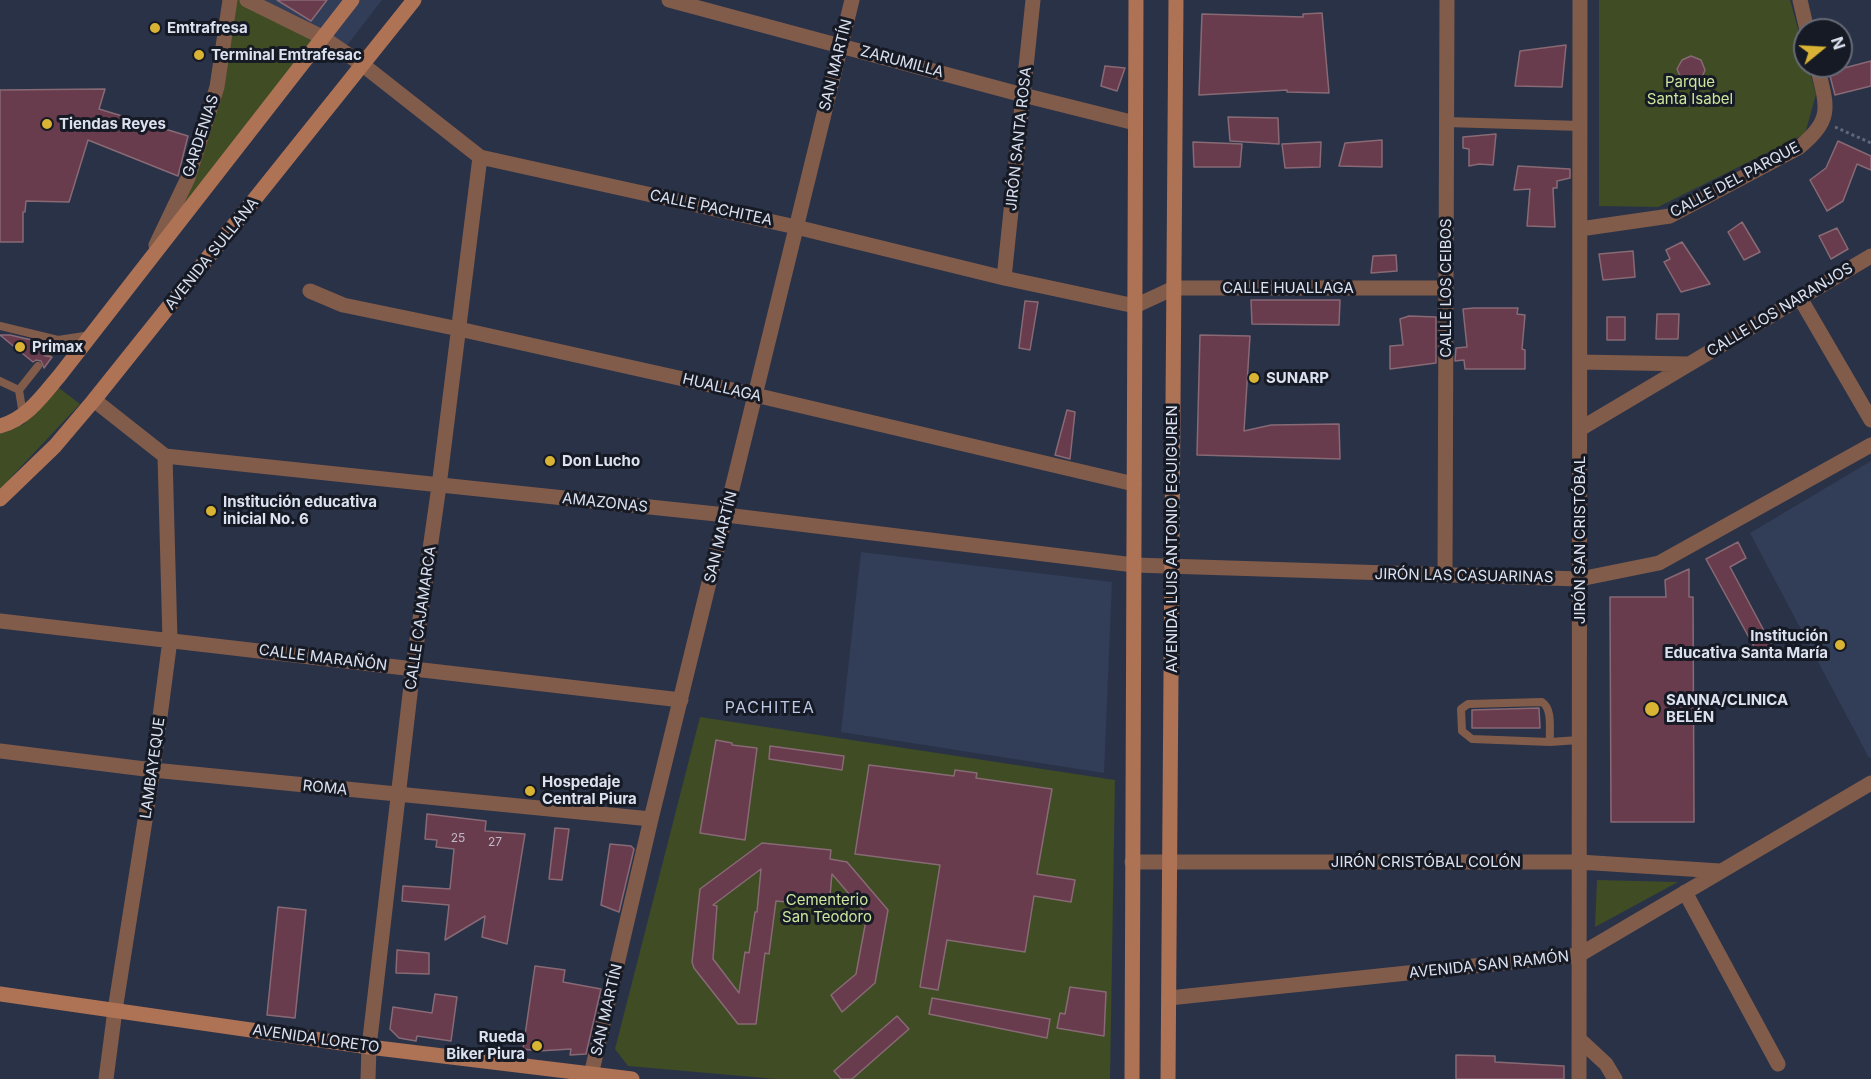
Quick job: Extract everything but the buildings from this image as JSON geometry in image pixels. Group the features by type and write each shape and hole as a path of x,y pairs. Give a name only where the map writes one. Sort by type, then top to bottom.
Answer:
{"main road":[{"path":"0,426 23,416 60,375 352,0"},
{"name":"AVENIDA SULLANA","path":"0,499 55,446 94,400 414,0"},
{"path":"1132,1079 1136,0"},
{"name":"AVENIDA LUIS ANTONIO EGUIGUREN","path":"1168,1079 1176,0"},
{"name":"AVENIDA LORETO","path":"0,994 369,1047 632,1079"}],"street":[{"name":"GARDENIAS","path":"147,264 189,178 216,87 230,0"},
{"name":"CALLE PACHITEA","path":"247,0 322,38 363,65 480,157 796,227 1004,278 1134,306"},
{"name":"ZARUMILLA","path":"669,0 1135,123"},
{"name":"SAN MARTÍN","path":"591,1075 651,819 852,0"},
{"name":"JIRÓN SANTA ROSA","path":"1004,278 1033,0"},
{"name":"CALLE LOS CEIBOS","path":"1445,576 1447,0"},
{"name":"JIRÓN SAN CRISTÓBAL","path":"1579,1079 1580,0"},
{"path":"1800,0 1804,18"},
{"path":"1820,78 1825,99 1823,121"},
{"name":"CALLE DEL PARQUE","path":"1580,229 1656,219 1680,211 1798,148 1816,132 1823,121"},
{"path":"1446,122 1581,126"},
{"name":"CALLE CAJAMARCA","path":"368,1079 369,1047 400,796 413,668 440,486 480,157"},
{"name":"CALLE LOS NARANJOS","path":"1580,429 1871,256"},
{"name":"CALLE HUALLAGA","path":"1134,306 1173,288 1446,288"},
{"name":"HUALLAGA","path":"310,291 343,305 755,395 1134,484"},
{"path":"1800,298 1871,420"},
{"name":"CALLE LOS NARANJOS","path":"1580,362 1689,364"},
{"path":"94,400 165,456"},
{"name":"JIRÓN LAS CASUARINAS","path":"1134,566 1580,579 1659,563 1871,445"},
{"name":"AMAZONAS","path":"165,456 726,515 1134,566"},
{"name":"LAMBAYEQUE","path":"106,1079 153,770 170,640 165,456"},
{"name":"CALLE MARAÑÓN","path":"0,621 681,700"},
{"name":"ROMA","path":"0,750 153,770 651,819"},
{"name":"AVENIDA SAN RAMÓN","path":"1169,998 1579,955 1871,783"},
{"name":"JIRÓN CRISTÓBAL COLÓN","path":"1132,862 1580,862 1720,871"},
{"path":"1684,892 1778,1064"},
{"path":"1579,1039 1606,1064 1615,1079"}],"lane":[{"path":"0,326 58,340 92,334"},
{"path":"49,352 58,340"},
{"path":"23,416 19,390 38,366"},
{"path":"0,381 19,390"},
{"path":"1550,742 1549,709 1542,702 1468,704 1461,709 1461,731 1472,739 1550,742 1580,740"}],"path":[{"path":"1823,121 1871,143"}],"shaded area":[{"path":"260,0 382,0 334,62"},
{"name":"Institución Educativa Santa María","path":"1871,461 1871,757 1869,758 1750,533"},
{"path":"861,552 1112,582 1104,773 841,732"}],"green space":[{"path":"230,0 247,0 322,37 147,264 188,178"},
{"name":"Parque Santa Isabel","path":"1599,0 1790,0 1795,18 1793,18 1793,78 1811,78 1816,94 1805,134 1658,207 1599,206"},
{"path":"59,388 80,404 0,489 0,434 24,424"},
{"name":"Cementerio San Teodoro","path":"700,717 1115,780 1110,1079 776,1079 628,1066 615,1049"},
{"path":"1597,880 1678,882 1595,927"}],"place":[{"name":"Emtrafresa","path":"155,28"},
{"name":"Terminal Emtrafesac","path":"199,55"},
{"name":"Tiendas Reyes","path":"47,124"},
{"name":"Primax","path":"20,347"},
{"name":"SUNARP","path":"1254,378"},
{"name":"Don Lucho","path":"550,461"},
{"name":"Institución educativa inicial No. 6","path":"211,511"},
{"name":"Institución Educativa Santa María","path":"1840,645"},
{"name":"SANNA/CLINICA BELÉN","path":"1652,709"},
{"name":"Hospedaje Central Piura","path":"530,791"},
{"name":"Rueda Biker Piura","path":"537,1046"}],"district":[{"name":"PACHITEA","path":"770,708"}]}
